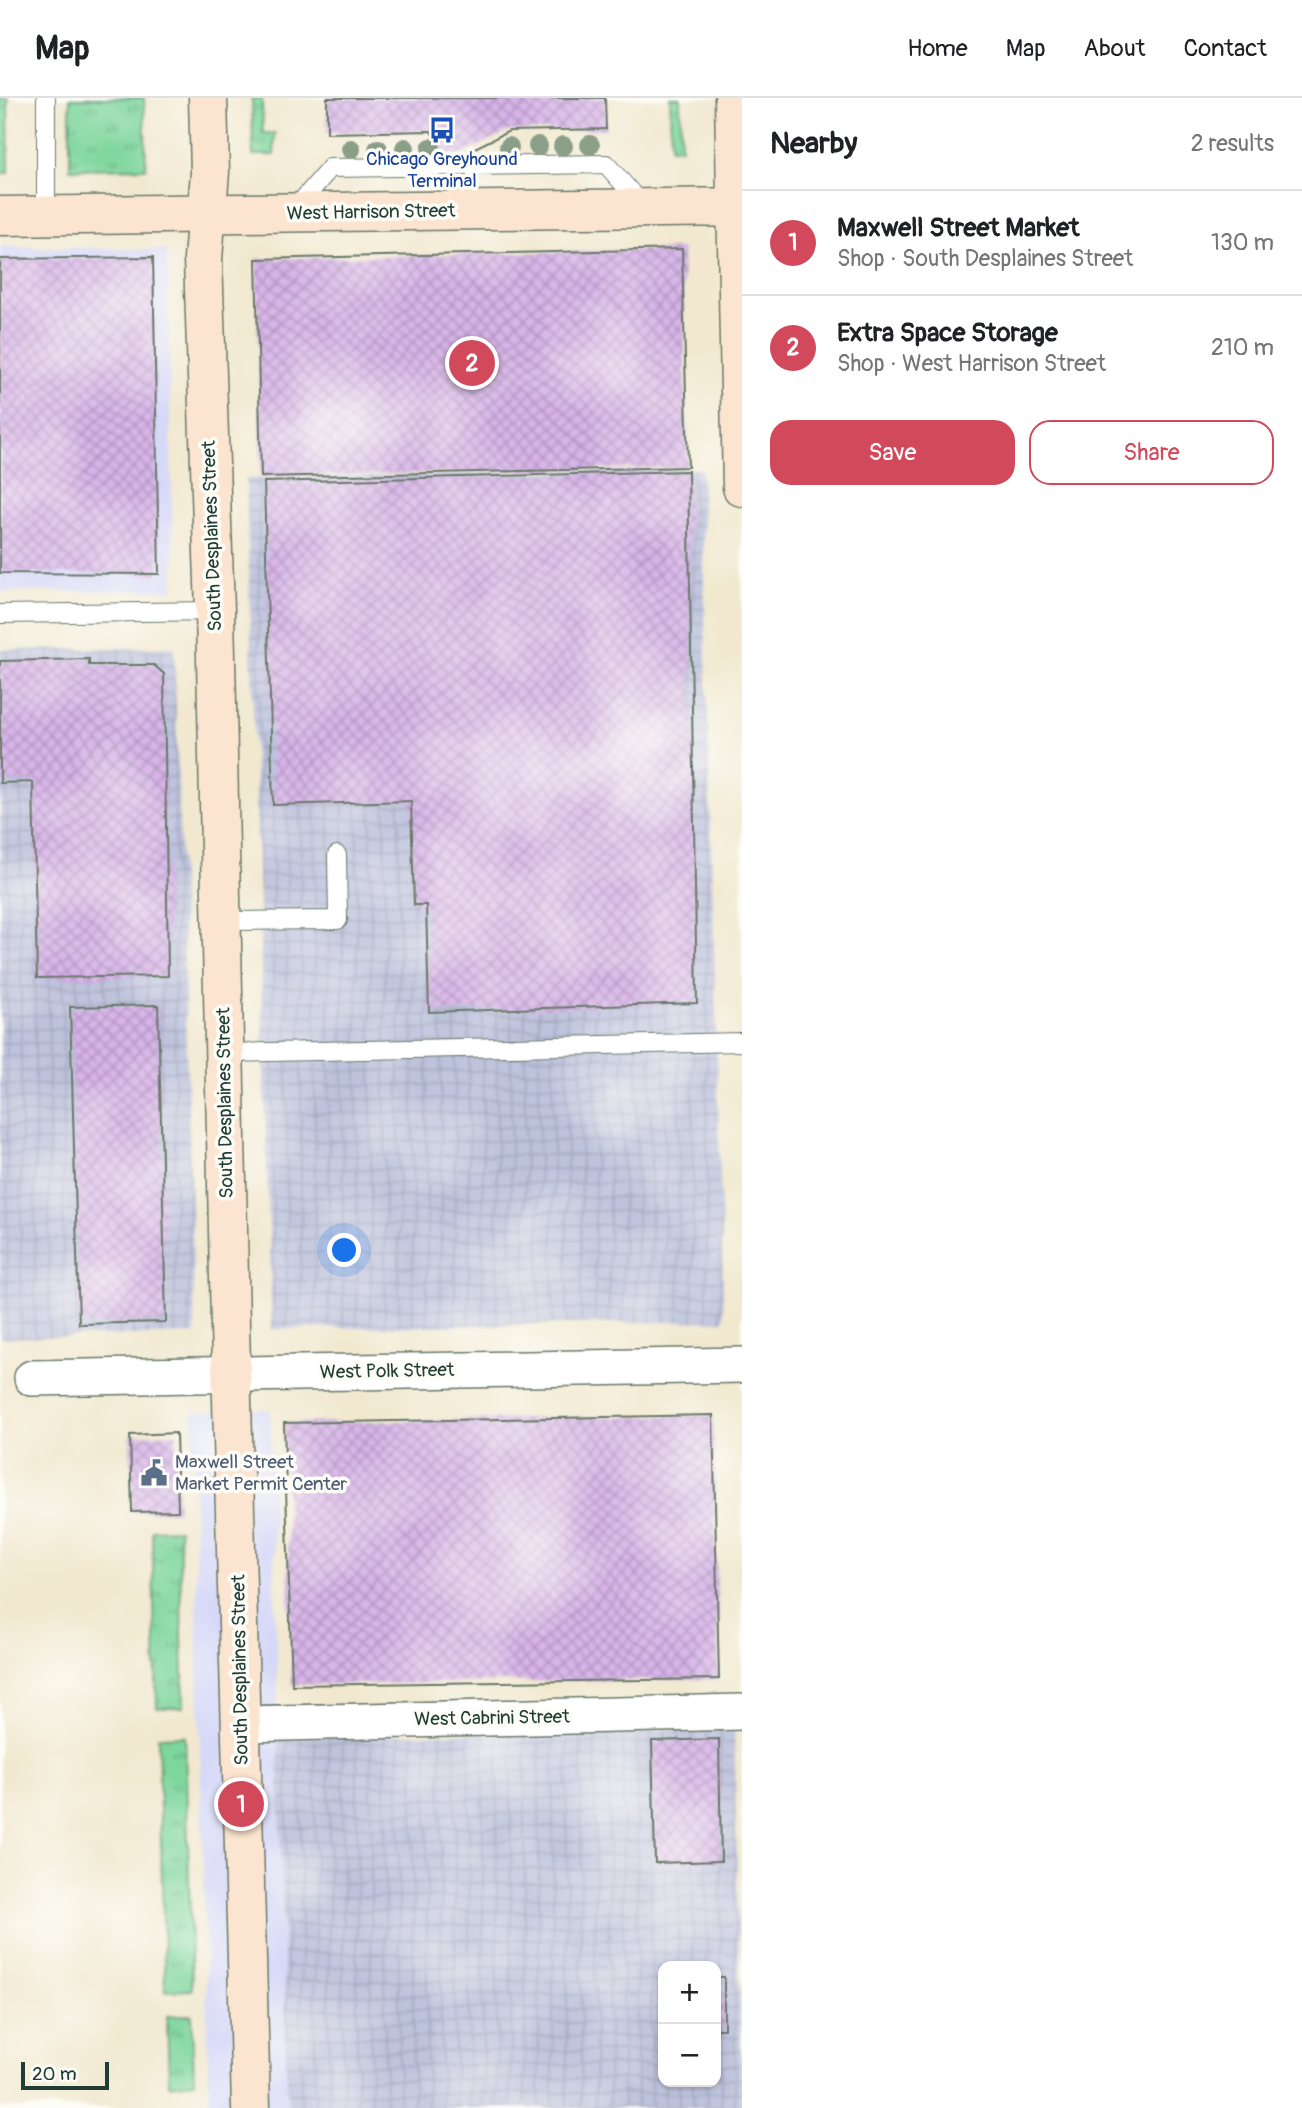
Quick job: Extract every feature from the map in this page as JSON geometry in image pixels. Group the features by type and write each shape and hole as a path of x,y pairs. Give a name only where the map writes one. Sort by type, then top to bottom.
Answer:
{"main road":[{"name":"South Desplaines Street","path":"208,98 209,172 203,259 215,611 251,2108"},
{"path":"734,98 739,207 742,487"},
{"name":"West Harrison Street","path":"0,216 739,207"}],"street":[{"name":"West Polk Street","path":"32,1378 742,1365"},
{"name":"West Cabrini Street","path":"241,1724 742,1712"}],"lane":[{"path":"46,98 46,215"},
{"path":"0,614 215,611"},
{"path":"222,921 338,920 337,855"},
{"path":"224,1053 742,1042"}],"shaded area":[{"path":"0,246 167,250 174,590 0,592"},
{"path":"701,469 724,1321 272,1329 246,479"},
{"path":"174,647 195,1334 0,1338 0,650"},
{"path":"270,1409 289,2108 209,2108 192,1412"},
{"path":"734,1728 742,2108 288,2108 278,1737"}],"green space":[{"path":"0,98 8,98 9,173 0,173"},
{"path":"70,98 144,98 146,168 70,169"},
{"path":"252,98 262,98 263,133 275,133 274,155 253,155"},
{"path":"670,98 680,98 681,148 671,148"},
{"path":"179,1529 184,1707 157,1708 152,1530"},
{"path":"185,1736 192,1990 165,1991 158,1737"},
{"path":"192,2015 194,2082 169,2085 167,2016"}],"building":[{"name":"Chicago Greyhound Terminal","path":"327,98 605,98 606,129 509,131 447,162 431,131 327,133"},
{"path":"682,249 688,467 261,477 256,259"},
{"path":"153,257 159,574 0,573 0,259"},
{"path":"688,471 697,1003 429,1012 426,905 414,905 411,801 273,805 264,482"},
{"path":"89,659 89,665 154,665 164,674 168,976 37,978 33,782 0,783 0,661"},
{"path":"158,1005 166,1322 79,1324 70,1007"},
{"path":"713,1415 719,1679 292,1685 284,1423"},
{"name":"Maxwell Street Market Permit Center","path":"176,1433 178,1511 132,1512 130,1435"},
{"path":"719,1739 721,1861 655,1863 652,1741"},
{"path":"721,1977 724,1977 724,2029 721,2029"}],"place":[{"name":"Chicago Greyhound Terminal","path":"442,130"},
{"name":"Extra Space Storage","path":"472,363"},
{"name":"Maxwell Street Market Permit Center","path":"154,1473"},
{"name":"Maxwell Street Market","path":"241,1804"}]}
